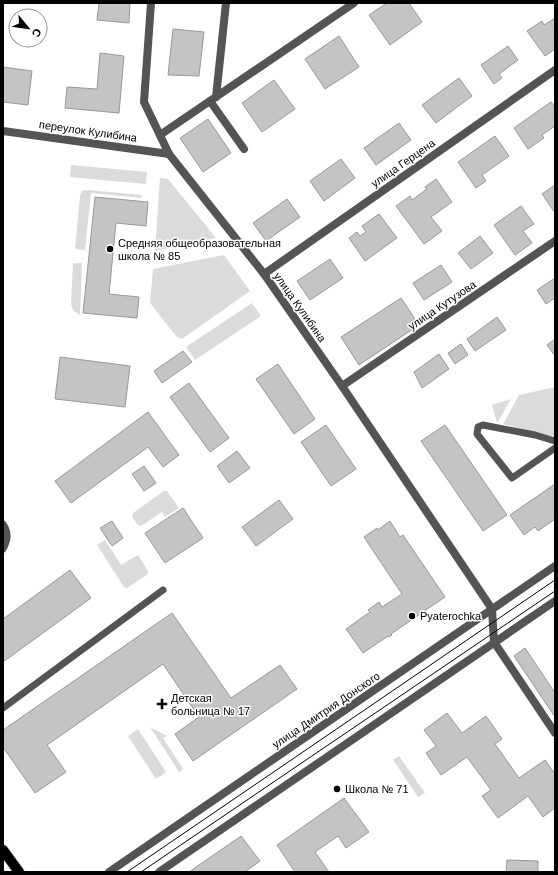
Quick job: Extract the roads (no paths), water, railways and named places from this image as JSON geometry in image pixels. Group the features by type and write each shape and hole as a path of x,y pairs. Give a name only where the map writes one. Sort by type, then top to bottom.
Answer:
{"main road":[{"path":"3,850 19,872"}],"street":[{"name":"улица Кулибина","path":"151,3 144,102 170,154 264,274 342,386 492,609"},
{"path":"226,3 213,99 244,149"},
{"path":"160,135 354,3"},
{"name":"улица Герцена","path":"264,274 555,70"},
{"name":"переулок Кулибина","path":"3,131 170,154"},
{"name":"улица Кутузова","path":"342,386 555,241"},
{"name":"улица Дмитрия Донского","path":"109,872 555,566"},
{"path":"158,872 494,642 554,604"},
{"path":"492,609 494,642 555,733"}],"lane":[{"path":"555,441 535,434 483,425 478,427 477,434 512,478 555,448"},
{"path":"3,524 6,528 8,540 3,549"},
{"path":"3,708 163,590"}],"tram line":[{"path":"127,872 555,580"},
{"path":"141,872 555,591"}],"place":[{"name":"Средняя общеобразовательная школа № 85","path":"110,249"},
{"name":"Pyaterochka","path":"412,616"},
{"name":"Детская больница № 17","path":"162,704"},
{"name":"Школа № 71","path":"337,789"}]}
